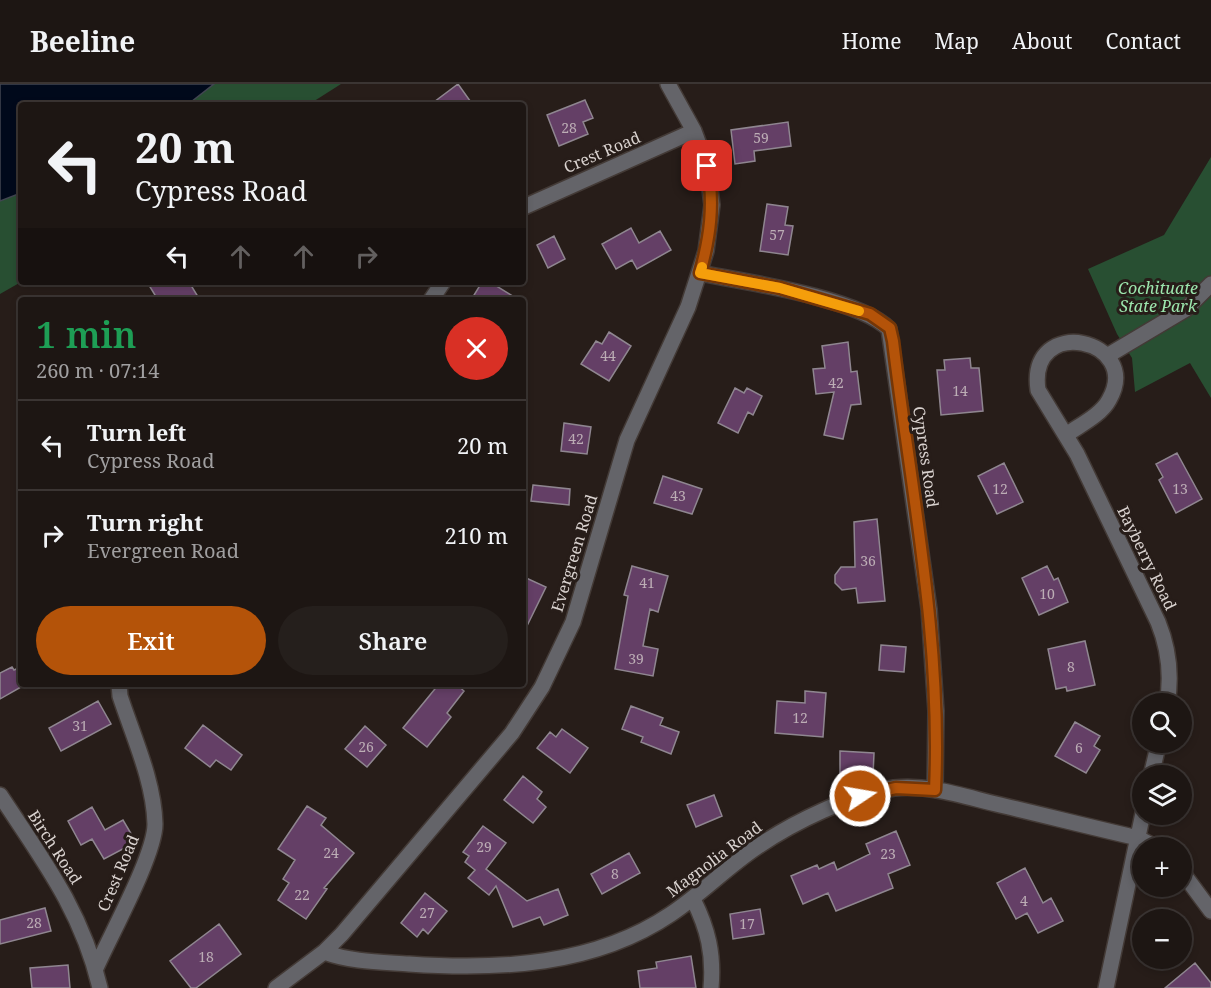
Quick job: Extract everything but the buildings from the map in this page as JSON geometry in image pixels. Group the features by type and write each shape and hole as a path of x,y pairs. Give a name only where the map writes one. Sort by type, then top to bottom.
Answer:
{"street":[{"name":"Evergreen Road","path":"276,988 324,952 360,915 500,748 527,713 542,687 581,598 627,440 675,338 700,273 710,228 711,185 694,131 668,84"},
{"name":"Crest Road","path":"526,206 694,131"},
{"name":"Cypress Road","path":"700,273 812,296 870,314 890,328 929,609 936,711 935,790"},
{"path":"1066,435 1101,410 1109,401 1114,376 1107,356 1186,309 1211,284"},
{"name":"Bayberry Road","path":"1107,356 1093,345 1068,342 1056,346 1039,366 1036,378 1038,390 1066,435 1162,633 1169,670 1168,693"},
{"name":"Crest Road","path":"96,968 144,864 155,826 148,781 118,687"},
{"name":"Magnolia Road","path":"324,952 354,960 431,966 491,966 548,961 592,951 646,929 693,898 756,848 796,825 860,796 896,788 935,790 1133,837"},
{"name":"Birch Road","path":"0,795 81,924 96,968 100,988"},
{"path":"1106,988 1132,862"},
{"path":"1192,885 1211,911"},
{"path":"693,898 709,936 713,967 711,988"}],"green space":[{"path":"0,84 341,84 313,102 18,102 18,284 0,294"},
{"name":"Cochituate State Park","path":"1211,157 1211,398 1190,363 1135,392 1132,358 1117,334 1088,269 1164,235"}],"water":[{"path":"0,84 214,84 191,102 18,102 18,194 0,201"}],"slow traffic":[{"path":"702,267 700,273 780,288 859,311"}],"route":[{"path":"707,166 712,205 706,251 700,273 812,296 870,314 879,318 890,328 929,609 937,740 935,790 896,788 860,796"}]}
